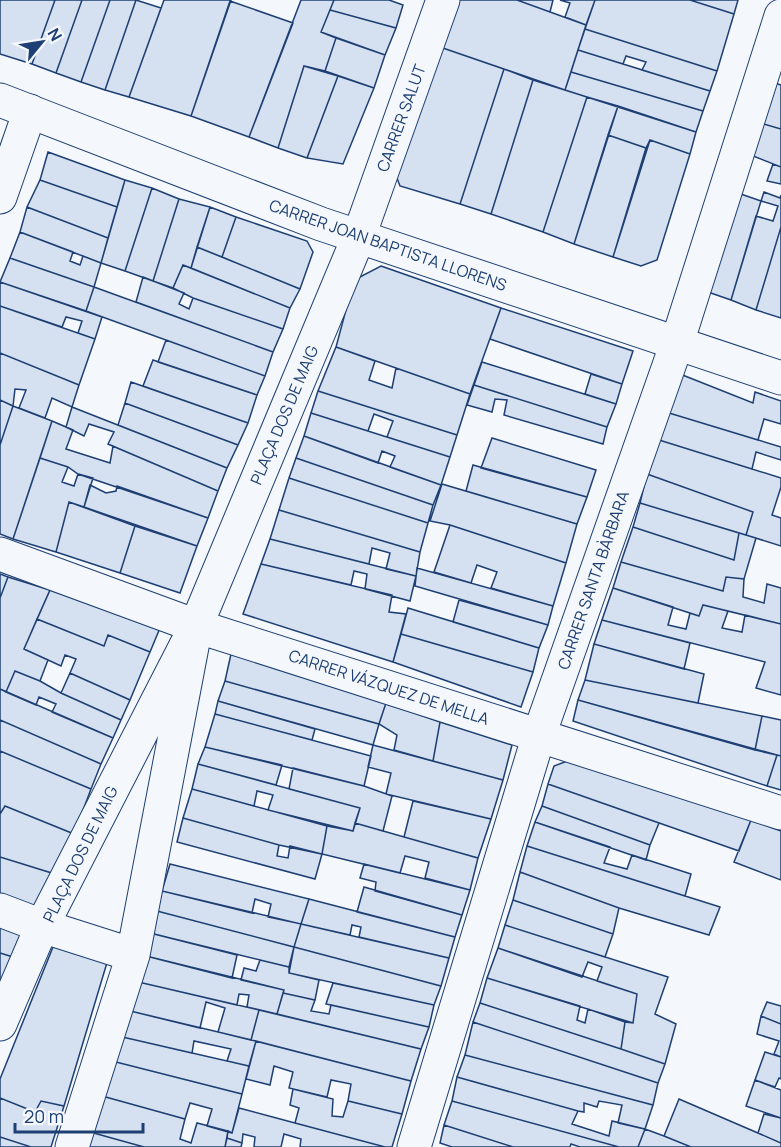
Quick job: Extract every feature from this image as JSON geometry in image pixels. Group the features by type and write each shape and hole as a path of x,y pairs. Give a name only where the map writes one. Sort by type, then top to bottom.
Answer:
{"street":[{"name":"CARRER SALUT","path":"359,236 443,0"},
{"name":"CARRER SANTA BÀRBARA","path":"414,1147 539,735 677,343 781,16"},
{"name":"CARRER JOAN BAPTISTA LLORENS","path":"15,105 321,224 781,378"},
{"path":"0,197 15,105"},
{"name":"PLAÇA DOS DE MAIG","path":"196,626 133,955 42,926 196,626 359,236"},
{"name":"CARRER VÁZQUEZ DE MELLA","path":"0,554 196,626 781,813"},
{"path":"0,910 42,926 0,1024"},
{"path":"72,1147 133,955"}],"building":[{"path":"0,0 55,0 32,64 0,54"},
{"path":"55,0 82,0 56,73 32,64"},
{"path":"82,0 110,0 81,82 56,73"},
{"path":"110,0 136,0 105,90 81,82"},
{"path":"136,0 161,8 129,97 105,90"},
{"path":"164,0 231,0 191,116 129,97"},
{"path":"301,0 334,0 321,32 336,38 325,71 304,66 278,148 249,137"},
{"path":"334,0 389,0 403,5 396,28 330,10"},
{"path":"453,0 517,0 586,25 565,90 437,46"},
{"path":"517,0 553,0 550,12"},
{"path":"560,0 595,0 586,25 565,17 570,3"},
{"path":"595,0 690,0 734,14 717,71 585,29"},
{"path":"690,0 738,0 734,14"},
{"path":"230,1 293,23 249,137 191,116"},
{"path":"330,10 396,28 385,55 321,32"},
{"path":"585,29 717,71 710,91 642,70 646,62 626,56 623,64 578,50"},
{"path":"336,38 385,55 374,88 325,71"},
{"path":"437,46 504,69 460,204 400,186 395,173"},
{"path":"578,50 710,91 703,111 571,72"},
{"path":"304,66 338,76 307,158 278,148"},
{"path":"504,69 533,80 491,214 460,204"},
{"path":"571,72 703,111 696,132 565,90"},
{"path":"338,76 374,88 343,164 307,158"},
{"path":"533,80 587,97 543,232 491,214"},
{"path":"772,82 781,85 781,129 757,122"},
{"path":"587,97 618,106 574,244 543,232"},
{"path":"618,106 696,132 690,154 650,140 646,148 608,135"},
{"path":"757,122 781,129 781,167 748,154"},
{"path":"608,135 646,148 613,257 574,244"},
{"path":"650,140 690,154 657,260 641,266 613,257"},
{"path":"48,152 125,180 117,207 40,180"},
{"path":"773,164 781,167 781,184 767,181"},
{"path":"40,180 117,207 108,238 27,207"},
{"path":"125,180 152,188 125,271 101,263"},
{"path":"152,188 179,199 153,281 125,271"},
{"path":"735,192 761,201 731,300 705,291"},
{"path":"764,192 780,198 781,195 781,227 756,310 731,300 756,216 773,221 778,206 761,201"},
{"path":"179,199 210,207 191,268 183,265 173,288 153,281"},
{"path":"27,207 108,238 101,263 20,232"},
{"path":"210,207 236,217 222,257 197,247"},
{"path":"236,217 307,241 313,252 300,289 222,257"},
{"path":"781,227 781,318 756,310"},
{"path":"20,232 73,252 70,261 80,265 83,256 101,263 94,287 10,258"},
{"path":"197,247 300,289 290,308 191,268"},
{"path":"10,258 94,287 86,311 0,282"},
{"path":"183,265 290,308 283,329 193,298 173,288"},
{"path":"381,266 501,308 470,394 336,347 354,280"},
{"path":"143,277 184,293 179,304 189,309 193,298 283,329 273,352 136,302"},
{"path":"0,282 102,317 95,339 78,333 82,321 66,317 62,327 0,306"},
{"path":"94,287 273,352 265,376 86,311"},
{"path":"0,306 95,339 79,385 0,353"},
{"path":"501,308 633,351 622,384 490,339"},
{"path":"166,340 265,376 257,395 158,362"},
{"path":"336,347 375,361 369,380 392,388 396,368 470,394 457,435 318,391"},
{"path":"0,353 79,385 72,407 52,398 45,418 19,408 26,390 15,389 13,406 0,400"},
{"path":"153,360 257,395 248,423 143,386"},
{"path":"482,362 616,404 607,427 474,385"},
{"path":"591,374 622,384 616,404 585,394"},
{"path":"680,374 753,403 755,392 781,401 781,424 764,419 758,440 669,413"},
{"path":"131,382 248,423 238,445 125,403"},
{"path":"474,385 607,427 603,444 504,415 507,400 495,399 492,412 467,405"},
{"path":"318,391 457,435 450,457 387,437 393,421 374,414 368,431 311,413"},
{"path":"0,400 13,406 0,445"},
{"path":"125,403 238,445 227,468 118,425"},
{"path":"13,406 52,421 13,539 0,534 0,445"},
{"path":"72,407 227,468 218,491 108,444 114,432 89,424 84,436 66,427"},
{"path":"311,413 450,457 441,485 390,467 395,456 382,451 378,463 304,436"},
{"path":"669,413 781,447 781,460 756,452 752,469 659,440"},
{"path":"52,421 73,430 66,449 110,463 113,446 218,491 208,518 78,474 68,467 40,458"},
{"path":"304,436 441,485 433,505 296,458"},
{"path":"492,438 596,470 587,497 481,468"},
{"path":"659,440 781,478 781,487 772,515 781,518 781,546 746,535 753,512 647,474"},
{"path":"40,458 68,467 62,482 74,486 78,474 93,478 84,507 69,502 56,552 13,539"},
{"path":"296,458 433,505 428,523 289,478"},
{"path":"473,465 587,497 577,524 466,491"},
{"path":"647,474 753,512 746,535 640,503"},
{"path":"289,478 428,523 420,552 279,510"},
{"path":"442,484 577,524 566,563 450,525 430,521"},
{"path":"90,485 106,493 116,491 117,486 208,518 197,546 84,507"},
{"path":"69,502 135,526 120,573 56,552"},
{"path":"640,503 739,533 734,560 633,527"},
{"path":"279,510 420,552 416,576 386,569 390,553 372,548 369,564 270,539"},
{"path":"450,525 566,563 553,606 491,588 497,572 477,565 471,583 434,572"},
{"path":"135,526 197,546 180,593 120,573"},
{"path":"633,527 734,560 739,533 756,538 744,579 726,577 723,591 621,562"},
{"path":"270,539 416,576 410,601 365,589 367,574 354,571 351,585 261,564"},
{"path":"621,562 723,591 726,577 744,579 743,597 764,603 767,584 781,588 781,624 703,605 699,616 613,588"},
{"path":"261,564 392,595 389,612 406,614 393,662 243,614"},
{"path":"417,568 553,606 548,625 415,586"},
{"path":"0,574 8,577 0,598"},
{"path":"8,577 50,590 24,649 48,660 40,681 15,671 6,692 0,689 0,598"},
{"path":"613,588 673,607 668,625 686,629 690,613 699,616 703,605 728,611 722,628 742,632 745,615 781,624 781,695 756,688 765,662 602,620"},
{"path":"50,590 160,628 150,652 108,635 104,646 37,619"},
{"path":"459,600 548,625 539,648 453,622"},
{"path":"408,608 539,648 533,672 401,634"},
{"path":"37,619 104,646 108,635 150,652 130,700 70,673 76,659 65,655 61,666 24,649"},
{"path":"602,620 690,643 684,669 594,644"},
{"path":"401,634 533,672 521,707 393,662"},
{"path":"594,644 704,674 698,703 585,680"},
{"path":"231,654 386,703 379,724 225,681"},
{"path":"15,671 121,720 113,738 52,712 56,704 39,697 36,705 6,692"},
{"path":"70,673 130,700 121,720 61,693"},
{"path":"585,680 762,716 755,750 578,700"},
{"path":"225,681 379,724 373,745 218,701"},
{"path":"0,689 113,738 101,764 0,720"},
{"path":"578,700 777,755 767,786 573,721"},
{"path":"218,701 315,729 312,740 215,714"},
{"path":"386,703 440,722 433,761 394,750 397,735 379,724"},
{"path":"215,714 371,756 364,786 205,747"},
{"path":"762,716 781,720 781,756 755,750"},
{"path":"0,720 101,764 91,789 0,751"},
{"path":"440,722 512,745 503,780 433,761"},
{"path":"373,745 503,780 491,819 386,794 391,773 368,767"},
{"path":"205,747 282,765 276,785 198,764"},
{"path":"0,751 91,789 74,834 5,806 0,814"},
{"path":"777,755 781,756 781,790 767,786"},
{"path":"570,760 751,820 739,851 548,784 554,766"},
{"path":"198,764 360,808 353,831 268,810 273,795 257,791 254,806 192,789"},
{"path":"293,768 364,786 392,796 383,831 355,823 360,808 289,789"},
{"path":"548,784 659,823 650,845 542,806"},
{"path":"192,789 327,826 322,854 279,845 183,818"},
{"path":"413,801 491,819 478,858 404,837"},
{"path":"5,806 74,834 55,874 0,857 0,814"},
{"path":"542,806 650,845 646,860 535,822"},
{"path":"183,818 279,845 277,856 288,858 290,846 322,854 315,879 177,842"},
{"path":"751,820 781,831 781,880 734,862"},
{"path":"535,822 610,847 604,863 627,869 632,855 691,874 685,896 527,846"},
{"path":"355,823 478,858 470,890 425,878 429,862 405,856 400,873 322,854 327,826 353,831"},
{"path":"527,846 720,907 709,935 619,908 520,872"},
{"path":"0,857 55,874 38,907 0,894"},
{"path":"170,864 309,899 301,924 268,917 271,904 255,899 252,913 162,891"},
{"path":"364,864 470,890 462,915 375,891 376,882 360,878"},
{"path":"520,872 619,908 613,934 513,900"},
{"path":"364,887 462,915 455,937 357,912"},
{"path":"162,891 301,924 294,947 157,911"},
{"path":"309,899 455,937 449,958 359,937 361,927 352,925 350,935 301,924"},
{"path":"513,900 613,934 605,957 505,925"},
{"path":"157,911 294,947 289,967 150,933"},
{"path":"301,924 449,958 441,986 294,947"},
{"path":"505,925 668,977 655,1014 676,1024 665,1064 621,1049 625,1022 633,1023 637,994 597,981 602,967 588,962 582,977 498,948"},
{"path":"0,927 23,935 13,957 0,953"},
{"path":"150,933 237,955 232,978 142,955"},
{"path":"57,937 109,956 64,1106 41,1101 35,1112 0,1098 0,1079"},
{"path":"294,947 441,986 434,1005 289,973"},
{"path":"498,948 637,994 633,1023 487,978"},
{"path":"0,953 13,957 0,983"},
{"path":"142,955 284,990 277,1014 247,1007 249,995 239,994 237,1005 134,981"},
{"path":"260,960 289,967 289,973 319,980 315,1000 241,980 244,968 256,971"},
{"path":"487,978 580,1006 577,1020 585,1023 588,1009 625,1022 621,1049 480,1003"},
{"path":"134,981 259,1010 251,1040 218,1032 225,1008 206,1002 200,1028 126,1010"},
{"path":"333,983 434,1005 429,1027 326,1004"},
{"path":"283,993 315,1000 311,1011 329,1014 331,1005 429,1027 421,1049 277,1014"},
{"path":"767,1002 781,1006 781,1024 761,1016"},
{"path":"480,1003 665,1064 658,1083 473,1022"},
{"path":"126,1010 256,1041 249,1066 227,1061 231,1049 194,1041 192,1053 118,1036"},
{"path":"259,1010 421,1049 411,1081 251,1040"},
{"path":"761,1016 781,1024 781,1057 774,1054 779,1041 757,1034"},
{"path":"473,1022 658,1083 653,1105 465,1055"},
{"path":"118,1036 249,1066 242,1094 112,1061"},
{"path":"256,1041 411,1081 402,1114 348,1101 351,1084 331,1080 327,1097 289,1088 293,1072 274,1066 270,1085 246,1079"},
{"path":"765,1052 781,1057 781,1079 779,1078 775,1087 755,1080"},
{"path":"465,1055 653,1105 645,1129 618,1123 622,1105 599,1101 597,1107 584,1103 584,1112 578,1111 457,1077"},
{"path":"112,1061 242,1094 232,1133 207,1126 212,1109 190,1103 185,1119 102,1096"},
{"path":"457,1077 578,1111 572,1124 609,1136 612,1121 645,1129 638,1147 619,1147 452,1101"},
{"path":"755,1080 781,1090 781,1118 746,1106"},
{"path":"293,1089 333,1099 332,1116 343,1117 348,1101 402,1114 392,1147 295,1123 299,1108 290,1105"},
{"path":"102,1096 185,1119 180,1139 191,1143 197,1123 228,1131 225,1147 144,1147 90,1132"},
{"path":"0,1098 35,1112 41,1101 64,1106 51,1147 31,1147 0,1137"},
{"path":"679,1099 781,1143 781,1147 691,1147 664,1136"},
{"path":"452,1101 619,1147 580,1147 571,1144 570,1147 513,1147 444,1125"},
{"path":"239,1108 385,1147 300,1147 301,1139 284,1134 281,1147 254,1147 255,1137 243,1134 242,1143 227,1138 228,1131 232,1133"},
{"path":"764,1114 781,1118 781,1143 758,1133"},
{"path":"444,1125 513,1147 452,1147 440,1143"},
{"path":"645,1129 664,1136 691,1147 638,1147"},
{"path":"90,1132 144,1147 86,1147"},
{"path":"0,1137 31,1147 0,1147"},
{"path":"227,1138 242,1143 241,1147 225,1147"}]}
